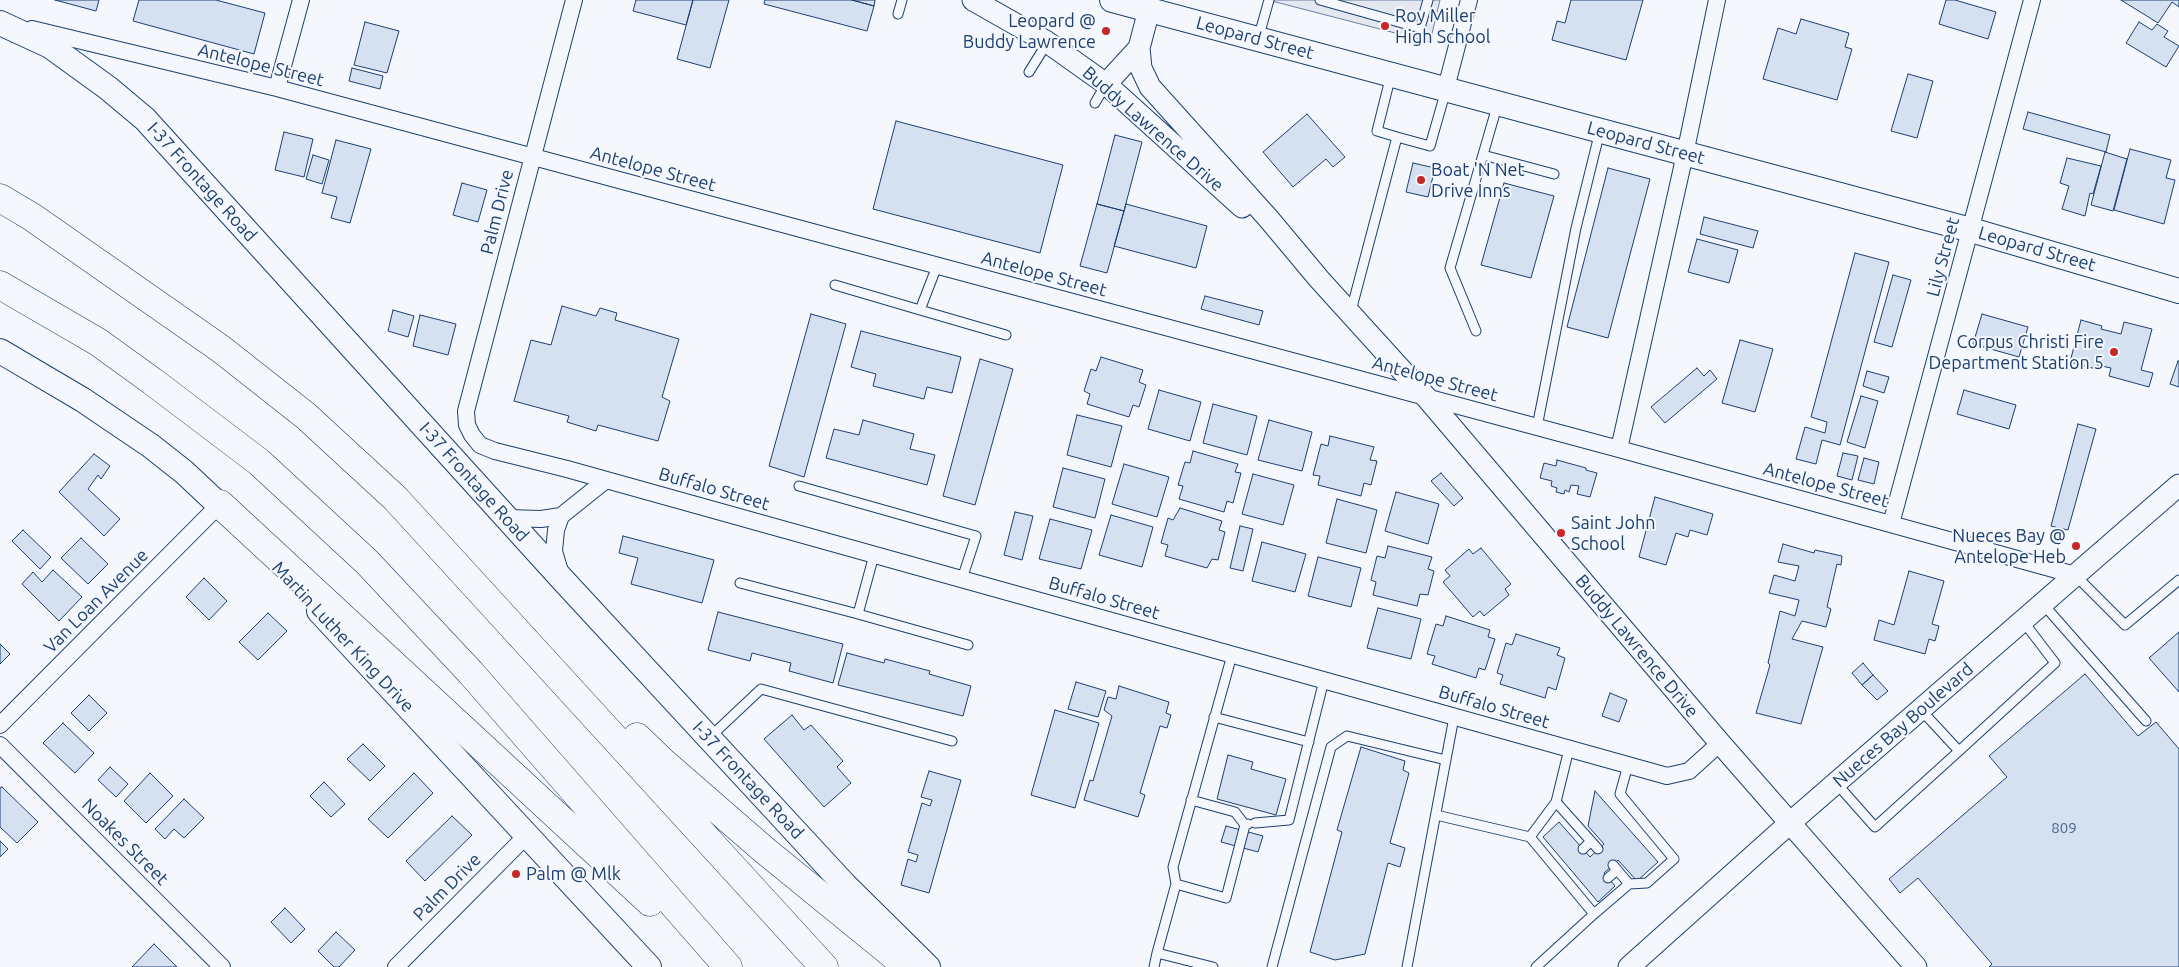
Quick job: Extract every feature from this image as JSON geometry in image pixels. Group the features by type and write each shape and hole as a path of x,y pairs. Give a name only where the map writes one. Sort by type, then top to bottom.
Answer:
{"highway":[{"path":"0,198 32,217 220,349 306,416 395,498 461,568 526,644 824,967"},
{"path":"0,285 98,342 152,381 258,462 368,562 472,673 728,967"},
{"path":"220,504 720,967"},
{"path":"461,568 663,762 763,849 908,967"}],"main road":[{"name":"Leopard Street","path":"1112,0 1972,230 2179,291"},
{"name":"I-37 Frontage Road","path":"0,22 50,46 108,88 145,119 562,579 845,885 928,967"},
{"name":"Martin Luther King Drive","path":"0,351 83,400 151,446 220,504 649,967"}],"street":[{"path":"276,88 301,0"},
{"name":"Palm Drive","path":"472,435 467,425 466,410 574,0"},
{"name":"Buddy Lawrence Drive","path":"973,0 1047,42 1110,88 1319,279"},
{"path":"1446,88 1469,0"},
{"path":"1619,449 1685,154 1717,0"},
{"name":"Lily Street","path":"1891,524 1972,230 2032,0"},
{"name":"Buddy Lawrence Drive","path":"1149,10 1139,48 1141,68 1150,87 1268,218 1350,314 1426,397 1720,743 1916,967"},
{"name":"Antelope Street","path":"0,22 276,88 1537,426 2075,575"},
{"path":"1110,88 1139,48"},
{"path":"1110,88 1150,87"},
{"name":"Buffalo Street","path":"472,435 480,445 495,451 606,480 1667,776 1690,771 1720,743"},
{"path":"507,518 541,519 561,516 606,480"},
{"name":"Nueces Bay Boulevard","path":"1629,967 1791,822 2179,485"},
{"name":"Van Loan Avenue","path":"0,726 220,504"},
{"path":"561,516 556,530 554,551 562,579"},
{"name":"Noakes Street","path":"0,745 222,967"},
{"name":"Palm Drive","path":"396,967 527,835"}],"lane":[{"path":"898,14 902,0"},
{"path":"1258,39 1269,0"},
{"path":"1320,0 1420,28 1428,0"},
{"path":"1029,72 1047,42"},
{"path":"1391,74 1377,131 1430,146 1446,88"},
{"path":"1095,103 1110,88"},
{"path":"1476,330 1450,268 1498,102"},
{"path":"1537,426 1576,228 1600,131"},
{"path":"1350,314 1397,136"},
{"path":"1483,155 1554,174"},
{"path":"920,310 937,266"},
{"path":"835,284 1006,335"},
{"path":"799,486 976,536 962,579"},
{"path":"858,614 874,555"},
{"path":"2075,575 2125,625 2179,580"},
{"path":"740,583 968,645"},
{"path":"2043,603 2146,721"},
{"path":"1836,783 1875,827 2055,663 2023,621"},
{"path":"1154,967 1176,884 1173,867 1232,654"},
{"path":"1191,800 1235,812 1250,824 1289,820 1324,680"},
{"path":"709,738 760,689 952,741"},
{"path":"1920,710 1960,751"},
{"path":"1214,717 1308,742"},
{"path":"1408,967 1454,717"},
{"path":"1272,967 1331,747 1347,736 1446,760"},
{"path":"1530,837 1556,802 1569,749"},
{"path":"1536,967 1629,884 1646,883 1674,859 1620,794 1628,765"},
{"path":"1556,802 1598,849"},
{"path":"1436,815 1530,837 1550,853 1587,896 1594,914"},
{"path":"1176,884 1226,898 1250,824"},
{"path":"1570,835 1579,828"},
{"path":"1583,849 1591,841"},
{"path":"1608,878 1615,868 1629,884"},
{"path":"1157,953 1213,967"}],"shaded area":[{"name":"Roy Miller High School","path":"1268,0 1440,0 1430,42"}],"building":[{"path":"55,0 99,0 96,11"},
{"path":"139,0 216,0 265,13 254,54 133,21"},
{"path":"636,0 693,0 686,25 633,11"},
{"path":"693,0 729,0 710,68 677,59"},
{"path":"765,0 852,0 874,6 867,31 764,4"},
{"path":"852,0 875,0 874,6"},
{"path":"1571,0 1643,0 1626,60 1552,40 1557,21 1565,23"},
{"path":"1946,0 1955,0 1996,12 1988,39 1939,24"},
{"path":"2121,0 2179,0 2179,7 2172,2 2158,23"},
{"path":"1801,19 1849,33 1845,47 1852,49 1837,100 1763,79 1778,28 1796,34"},
{"path":"365,22 399,31 387,73 354,65"},
{"path":"2139,22 2152,30 2157,24 2168,31 2164,37 2179,46 2166,67 2126,43"},
{"path":"352,68 383,76 380,89 349,81"},
{"path":"1908,74 1933,81 1917,138 1891,131"},
{"path":"2028,112 2110,135 2106,152 2023,129"},
{"path":"1307,114 1345,157 1333,167 1326,159 1293,187 1263,152"},
{"path":"896,121 1063,165 1040,253 873,209"},
{"path":"284,132 313,139 304,177 275,170"},
{"path":"1115,135 1142,142 1124,211 1097,204"},
{"path":"336,140 371,149 350,223 331,218 337,197 322,193"},
{"path":"2130,149 2171,160 2166,178 2175,180 2164,224 2114,210"},
{"path":"2105,152 2127,159 2113,211 2091,205"},
{"path":"313,155 329,160 322,184 306,179"},
{"path":"2067,158 2101,166 2093,194 2090,193 2085,216 2062,209 2069,186 2060,183"},
{"name":"Boat 'N Net Drive Inns","path":"1413,163 1435,168 1428,197 1406,192"},
{"path":"1608,168 1650,179 1608,338 1567,327"},
{"path":"462,183 487,190 478,222 453,215"},
{"path":"1504,183 1554,196 1531,278 1481,265"},
{"path":"1097,204 1124,211 1107,273 1080,266"},
{"path":"1126,204 1207,226 1196,268 1114,246"},
{"path":"1704,217 1758,231 1753,248 1700,234"},
{"path":"1697,239 1738,250 1729,283 1688,272"},
{"path":"1855,253 1889,262 1840,445 1822,440 1816,464 1796,459 1805,427 1825,433 1827,422 1811,417"},
{"path":"1893,275 1911,280 1892,347 1874,342"},
{"path":"1205,296 1263,311 1259,325 1201,309"},
{"path":"562,306 596,316 600,308 617,313 615,320 679,339 662,397 670,401 658,441 598,425 596,431 567,422 569,416 514,401 531,340 551,345"},
{"path":"393,310 414,316 408,337 388,331"},
{"path":"811,314 846,324 804,477 769,466"},
{"path":"1982,314 2028,327 2019,357 1973,344"},
{"path":"420,315 456,324 448,355 413,346"},
{"path":"2081,320 2102,326 2101,329 2121,334 2124,322 2152,329 2141,370 2153,373 2149,387 2109,376 2111,368 2097,365 2096,369 2070,362"},
{"path":"861,331 961,357 952,393 927,387 924,399 873,386 876,374 851,367"},
{"path":"1740,340 1773,349 1755,412 1722,403"},
{"path":"1101,357 1143,370 1139,382 1146,385 1139,407 1133,405 1129,417 1087,404 1090,394 1084,391 1091,369 1096,371"},
{"path":"980,359 1013,369 975,505 943,496"},
{"path":"2179,361 2179,387 2170,384"},
{"path":"1697,368 1704,376 1710,370 1717,379 1665,423 1651,407"},
{"path":"1867,371 1889,377 1884,393 1863,386"},
{"path":"1159,390 1201,402 1190,441 1148,429"},
{"path":"1964,390 2016,405 2009,429 1957,414"},
{"path":"1861,396 1878,401 1865,448 1847,442"},
{"path":"1213,404 1257,416 1247,455 1203,443"},
{"path":"1077,415 1122,426 1111,467 1067,455"},
{"path":"863,420 914,434 910,449 935,455 927,485 826,458 834,429 859,435"},
{"path":"1269,420 1312,432 1302,471 1258,460"},
{"path":"2078,424 2096,429 2068,530 2051,526"},
{"path":"1330,436 1374,447 1370,460 1377,461 1371,485 1364,483 1361,496 1318,485 1320,476 1313,475 1321,444 1328,446"},
{"path":"1193,451 1238,464 1235,472 1241,473 1233,503 1227,501 1224,512 1179,499 1183,486 1178,485 1185,462 1190,463"},
{"path":"1843,453 1858,456 1852,480 1837,476"},
{"path":"94,454 110,466 101,479 98,475 88,489 120,519 104,536 59,492"},
{"path":"1864,458 1879,462 1874,484 1858,480"},
{"path":"1557,460 1597,473 1590,497 1577,494 1579,486 1571,485 1569,492 1565,490 1564,494 1556,492 1557,488 1551,486 1552,481 1540,478 1544,463 1556,466"},
{"path":"1124,464 1169,477 1157,517 1112,504"},
{"path":"1063,468 1105,479 1095,518 1053,507"},
{"path":"1441,473 1463,498 1454,506 1431,481"},
{"path":"1253,474 1294,485 1283,525 1242,514"},
{"path":"1396,492 1439,504 1428,544 1385,531"},
{"path":"1655,497 1713,514 1707,535 1690,530 1688,537 1676,533 1666,565 1639,557"},
{"path":"1337,499 1377,510 1366,553 1326,543"},
{"path":"1180,508 1222,521 1219,530 1225,532 1218,560 1212,559 1207,568 1165,556 1168,545 1161,543 1168,518 1173,520"},
{"path":"1015,512 1033,516 1022,560 1004,555"},
{"path":"1111,515 1153,527 1142,567 1099,555"},
{"path":"1050,519 1092,530 1081,569 1039,559"},
{"path":"1240,526 1253,529 1243,571 1230,568"},
{"path":"23,530 51,557 40,569 12,541"},
{"path":"623,536 714,560 702,603 631,584 638,558 619,553"},
{"path":"81,538 108,564 88,584 61,558"},
{"path":"1262,542 1306,554 1295,592 1252,581"},
{"path":"1783,544 1814,553 1815,550 1842,556 1841,565 1837,564 1827,607 1831,609 1826,627 1802,621 1792,639 1823,647 1801,724 1756,713 1770,665 1768,663 1780,611 1795,616 1799,600 1769,593 1774,575 1795,581 1799,566 1778,562"},
{"path":"1388,546 1432,557 1428,569 1434,571 1428,595 1420,594 1417,606 1373,595 1376,582 1371,580 1377,556 1385,558"},
{"path":"1481,548 1511,584 1505,589 1509,595 1484,616 1480,611 1473,617 1443,582 1450,576 1445,570 1469,549 1473,554"},
{"path":"1318,557 1361,568 1351,607 1308,596"},
{"path":"53,570 82,597 59,621 22,584 33,572 42,582"},
{"path":"1909,571 1944,581 1932,624 1939,626 1935,641 1929,639 1925,654 1874,640 1879,620 1894,625"},
{"path":"204,578 227,601 209,620 186,597"},
{"path":"1378,608 1421,619 1411,659 1367,648"},
{"path":"718,612 843,644 833,683 789,671 791,663 752,653 750,661 708,650"},
{"path":"268,613 287,631 258,660 239,642"},
{"path":"1446,616 1490,630 1488,637 1495,639 1485,670 1479,668 1476,678 1432,664 1435,656 1427,654 1436,624 1443,626"},
{"path":"2179,632 2179,692 2149,658"},
{"path":"1516,634 1560,648 1557,655 1565,658 1556,690 1548,687 1545,698 1500,684 1503,675 1497,673 1506,643 1512,645"},
{"path":"0,644 10,654 0,664"},
{"path":"847,653 884,663 885,659 930,671 929,674 971,686 963,716 838,685"},
{"path":"1863,663 1873,675 1862,685 1852,673"},
{"path":"2085,674 2138,736 2156,722 2179,749 2179,967 1989,967 1992,964 1918,878 1900,893 1889,879 2007,777 1989,756"},
{"path":"1873,675 1888,691 1877,700 1862,685"},
{"path":"1076,682 1106,691 1098,717 1068,709"},
{"path":"1119,686 1169,702 1166,713 1171,715 1167,728 1160,726 1140,793 1145,795 1138,817 1084,800 1090,780 1093,781 1112,716 1104,710 1108,697 1116,699"},
{"path":"1610,693 1627,700 1619,722 1602,716"},
{"path":"89,695 107,713 89,731 71,713"},
{"path":"1055,710 1099,723 1075,808 1031,795"},
{"path":"792,715 804,730 811,725 843,761 837,767 851,783 824,807 764,739"},
{"path":"63,723 94,753 75,773 43,743"},
{"path":"363,744 385,766 370,781 347,759"},
{"path":"1361,747 1405,761 1403,770 1409,773 1390,843 1405,848 1400,867 1388,863 1365,954 1335,960 1310,952 1342,832 1337,830"},
{"path":"1228,755 1253,762 1251,769 1286,779 1276,815 1217,799"},
{"path":"110,767 128,784 116,797 98,780"},
{"path":"929,771 961,780 929,893 901,885 908,859 916,862 918,855 908,852 922,803 930,806 932,800 921,797"},
{"path":"150,773 173,796 146,823 124,801"},
{"path":"414,773 433,793 388,838 368,819"},
{"path":"324,782 345,804 331,817 310,796"},
{"path":"2,787 38,822 17,843 0,827 0,788"},
{"path":"1595,791 1658,862 1637,881 1618,860 1604,873 1615,886 1598,902 1543,837 1559,822 1590,857 1604,844 1588,826"},
{"path":"184,799 204,818 184,838 174,829 165,839 155,829"},
{"path":"452,816 472,835 425,881 406,861"},
{"path":"1226,826 1263,836 1258,852 1221,842"},
{"path":"0,841 8,849 0,857"},
{"path":"285,908 305,929 291,943 271,922"},
{"path":"336,932 355,950 339,967 334,967 318,951"},
{"path":"154,944 177,967 132,967"}],"place":[{"name":"Roy Miller High School","path":"1385,26"},
{"name":"Leopard @ Buddy Lawrence","path":"1106,31"},
{"name":"Boat 'N Net Drive Inns","path":"1421,180"},
{"name":"Corpus Christi Fire Department Station 5","path":"2114,352"},
{"name":"Saint John School","path":"1561,533"},
{"name":"Nueces Bay @ Antelope Heb","path":"2076,546"},
{"name":"Palm @ Mlk","path":"516,874"}]}
